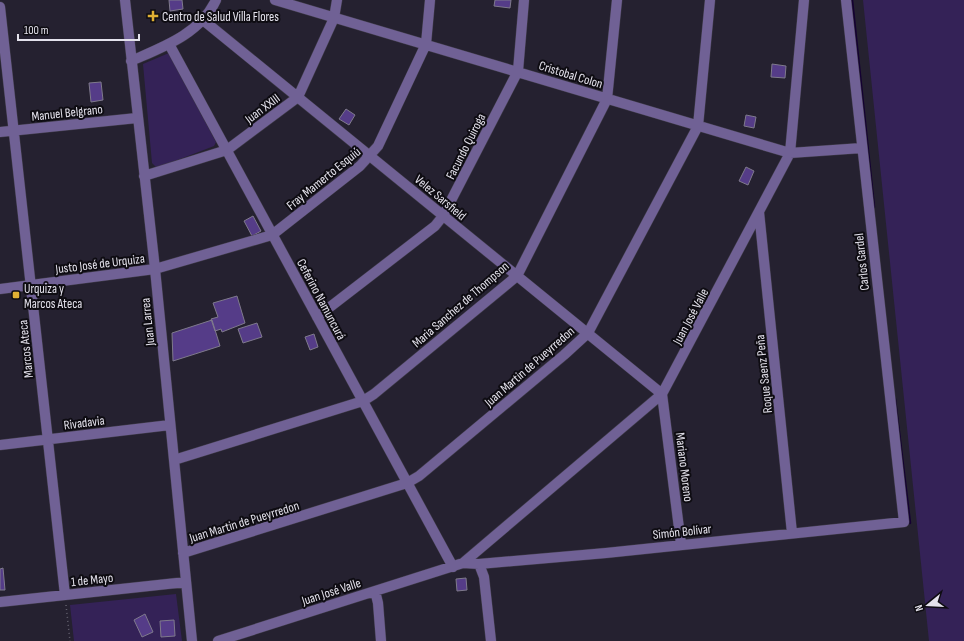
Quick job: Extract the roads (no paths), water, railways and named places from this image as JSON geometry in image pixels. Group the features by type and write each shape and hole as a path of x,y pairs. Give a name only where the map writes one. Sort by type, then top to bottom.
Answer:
{"street":[{"name":"Juan Larrea","path":"125,0 155,269 192,641"},
{"path":"131,60 169,44 192,30 203,20 216,0"},
{"name":"Cristobal Colon","path":"275,0 790,153 862,148"},
{"name":"Juan XXIII","path":"144,176 228,150 298,97 334,18 337,0"},
{"name":"Fray Mamerto Esquiú","path":"155,269 272,235 371,156 378,146 426,44 430,0"},
{"name":"Facundo Quiroga","path":"317,317 435,226 443,216 518,71 524,0"},
{"name":"Maria Sanchez de Thompson","path":"174,460 363,401 374,394 517,276 607,99 617,0"},
{"name":"Juan Martin de Pueyrredon","path":"183,553 407,483 419,476 564,355 588,333 698,126 710,0"},
{"name":"Juan José Valle","path":"218,641 458,565 662,394 790,153 804,0"},
{"name":"Carlos Gardel","path":"846,0 904,522"},
{"name":"Marcos Ateca","path":"0,7 65,595"},
{"name":"Velez Sarsfield","path":"203,20 662,394"},
{"name":"Ceferino Namuncurá","path":"169,44 228,150 272,235 407,483 458,565"},
{"name":"Manuel Belgrano","path":"0,132 137,118"},
{"name":"Roque Saenz Peña","path":"759,212 792,533"},
{"name":"Justo José de Urquiza","path":"0,289 155,269"},
{"name":"Mariano Moreno","path":"662,394 681,544"},
{"name":"Rivadavia","path":"0,445 170,425"},
{"name":"Simón Bolívar","path":"458,565 606,553 904,522"},
{"path":"479,564 484,577 491,641"},
{"name":"1 de Mayo","path":"0,602 186,582"},
{"path":"375,591 378,603 381,641"}],"waterway":[{"path":"852,0 874,207"},
{"path":"895,399 910,523"}],"place":[{"name":"Centro de Salud Villa Flores","path":"153,16"},
{"name":"Urquiza y Marcos Ateca","path":"16,295"}]}
